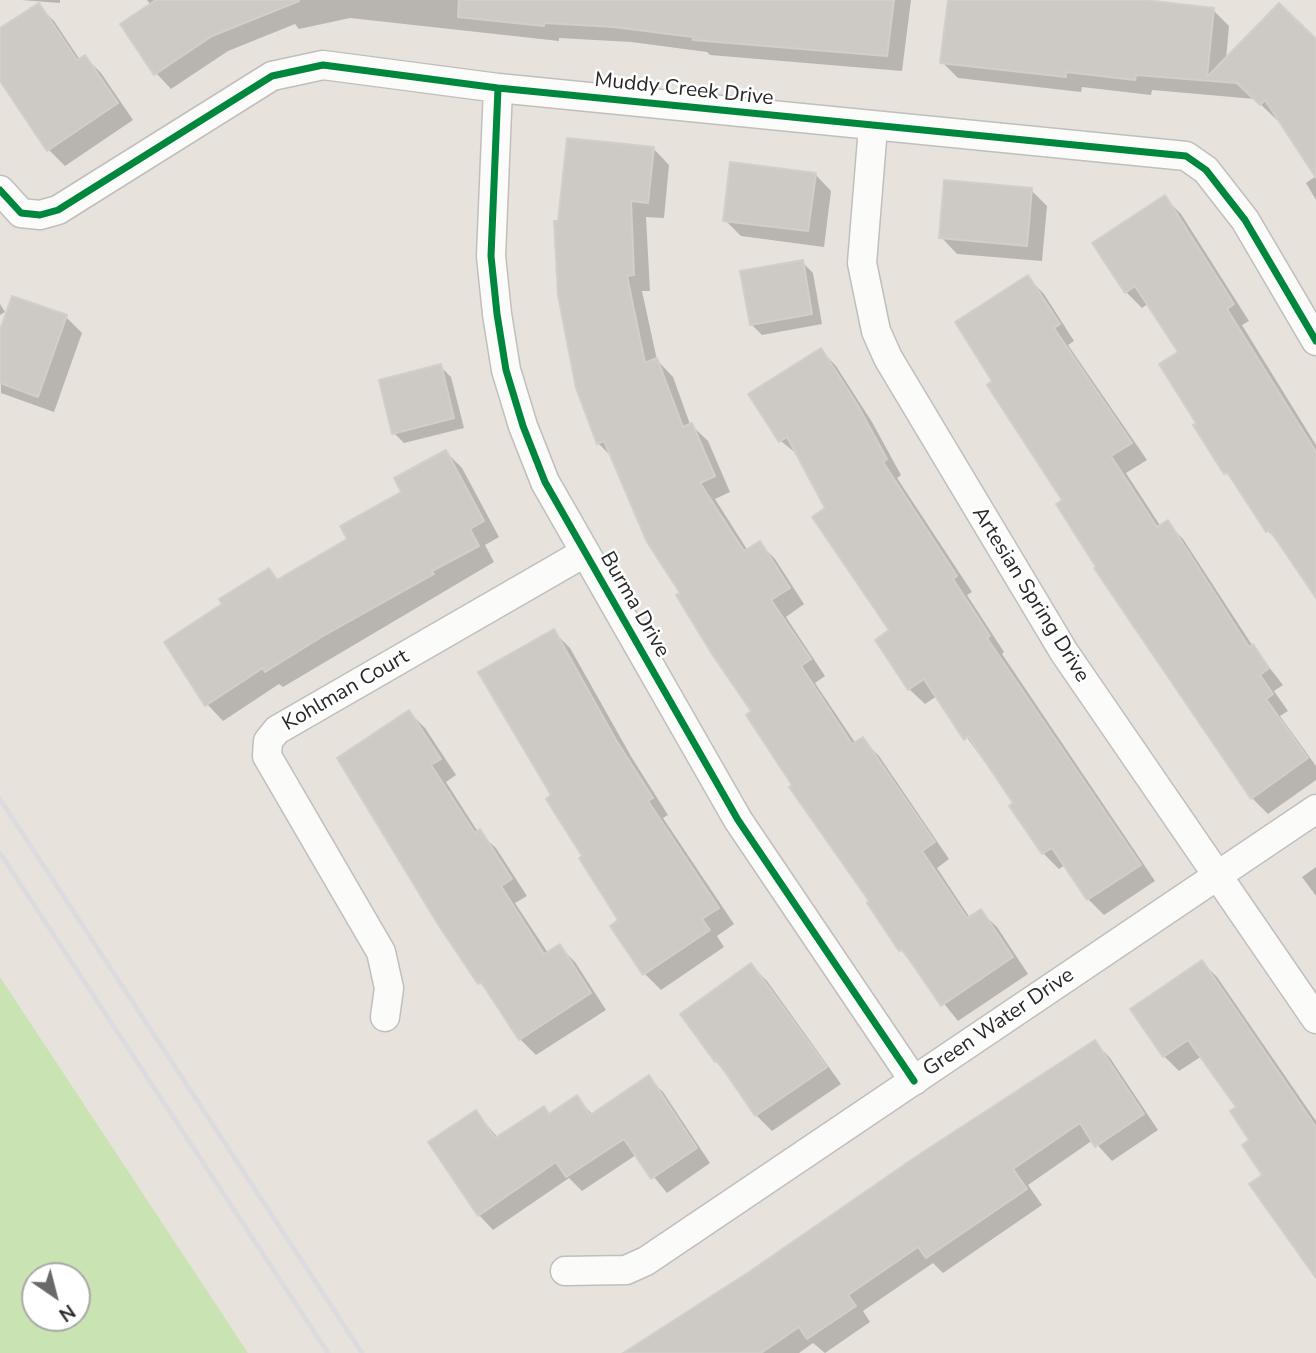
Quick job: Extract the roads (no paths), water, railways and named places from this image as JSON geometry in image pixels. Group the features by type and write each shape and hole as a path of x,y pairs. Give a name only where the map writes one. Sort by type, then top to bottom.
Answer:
{"street":[{"name":"Muddy Creek Drive","path":"0,190 21,213 40,215 58,210 272,76 324,65 498,88 873,128 1186,156 1206,170 1231,200 1316,341"},
{"name":"Burma Drive","path":"498,88 492,172 491,256 506,370 523,426 545,482 760,854 914,1082"},
{"name":"Artesian Spring Drive","path":"873,128 862,263 876,331 888,358 1034,606 1316,1019"},
{"name":"Kohlman Court","path":"385,1017 389,988 381,952 267,756 268,741 276,730 584,553"},
{"name":"Green Water Drive","path":"565,1271 626,1270 646,1261 1316,809"}],"railway":[{"path":"0,799 362,1353"},
{"path":"0,853 328,1353"}]}
